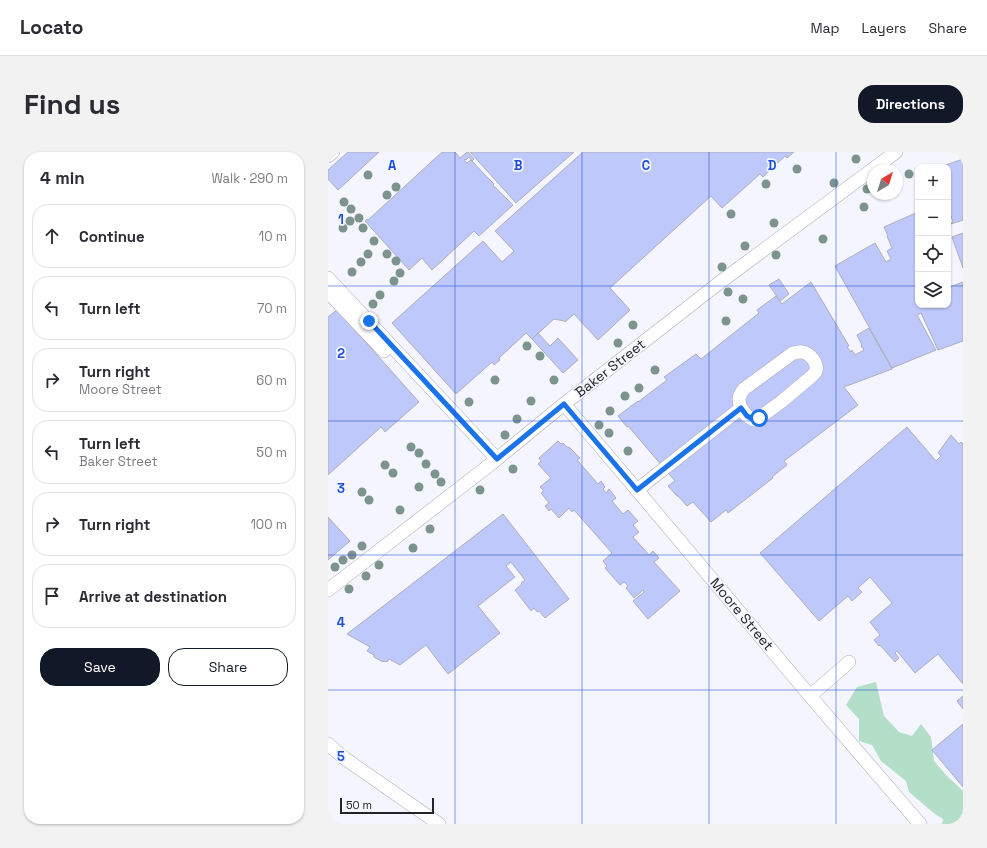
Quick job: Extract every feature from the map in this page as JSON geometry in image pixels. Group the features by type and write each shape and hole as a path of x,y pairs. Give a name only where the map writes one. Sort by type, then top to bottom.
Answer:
{"street":[{"path":"328,156 333,152"},
{"name":"Baker Street","path":"328,590 495,461 564,404 719,283 889,154"},
{"path":"328,278 495,461"},
{"path":"328,292 495,461"},
{"path":"802,351 809,354 813,359 816,365 816,371 812,376 759,418 754,420 747,416 741,408 738,401 744,389 793,353 802,351"},
{"name":"Moore Street","path":"564,404 920,824"},
{"path":"637,490 741,408"},
{"path":"810,696 849,662"},
{"path":"328,744 344,758 439,824"}],"green space":[{"path":"876,682 884,716 899,732 912,736 921,724 931,737 934,761 963,791 963,824 942,824 943,819 909,792 906,781 881,761 872,745 859,741 859,719 846,705 857,687"}],"building":[{"path":"348,152 379,152 338,190 328,179 328,170"},
{"path":"442,152 455,152 460,158 468,152 474,159 472,161 469,157 464,160 467,163 471,160 513,205 479,236 474,231 432,270 422,258 409,270 365,221 367,219 368,220"},
{"path":"470,152 574,152 516,203"},
{"path":"583,152 794,152 787,158 785,156 763,177 760,174 722,208 711,196 610,288 630,310 598,340 574,314 565,322 554,319 532,339 526,333 499,358 500,360 494,365 492,362 456,394 392,323 483,241 502,262 514,251 495,231"},
{"path":"963,159 963,220 951,224 953,222 951,216 951,164 949,164"},
{"path":"915,213 915,308 951,308 951,287 963,282 963,341 938,350 921,313 917,315 936,350 892,368 835,266 875,243 886,262 891,259 887,251 892,248 884,227"},
{"path":"963,233 963,268 952,237"},
{"path":"779,279 789,294 780,301 769,285"},
{"path":"811,282 849,346 847,347 851,352 852,350 855,355 864,350 857,335 869,328 892,369 844,387 858,405 784,461 787,465 772,477 773,478 728,513 726,510 711,522 693,502 687,506 668,486 675,481 618,416 667,380 664,377 696,354 701,359 759,313 757,310 776,296 782,304"},
{"path":"337,310 419,402 385,432 381,427 328,475 328,317"},
{"path":"538,333 550,346 558,338 578,360 563,373 532,339"},
{"path":"907,427 936,461 941,456 938,453 951,435 959,444 961,442 963,444 963,684 938,654 915,673 897,651 895,653 899,658 895,662 880,645 879,646 874,640 880,635 870,622 892,603 870,577 858,588 862,592 852,601 848,596 819,621 760,553"},
{"path":"558,441 570,448 580,458 577,460 598,484 601,481 605,487 603,489 606,493 609,489 616,498 612,501 623,514 628,510 638,521 633,525 639,532 633,537 649,555 653,551 659,558 654,562 680,591 648,619 633,601 644,592 643,590 634,598 626,588 628,586 624,582 620,585 605,568 607,566 603,561 612,553 574,510 572,512 569,508 559,518 551,509 549,511 545,506 549,503 541,493 544,491 540,487 551,478 538,464 541,461 539,458"},
{"path":"503,514 569,599 545,618 534,608 531,611 515,590 525,580 511,562 506,566 515,577 478,606 500,633 448,674 426,645 400,665 389,659 387,662 383,662 374,657 374,655 367,651 370,647 347,634"},
{"path":"328,517 350,541 328,560"},
{"path":"963,696 963,709 957,701"},
{"path":"963,724 963,787 932,750"}],"route":[{"path":"369,321 497,459 564,404 637,490 741,408 747,416 754,420 759,418"}]}
